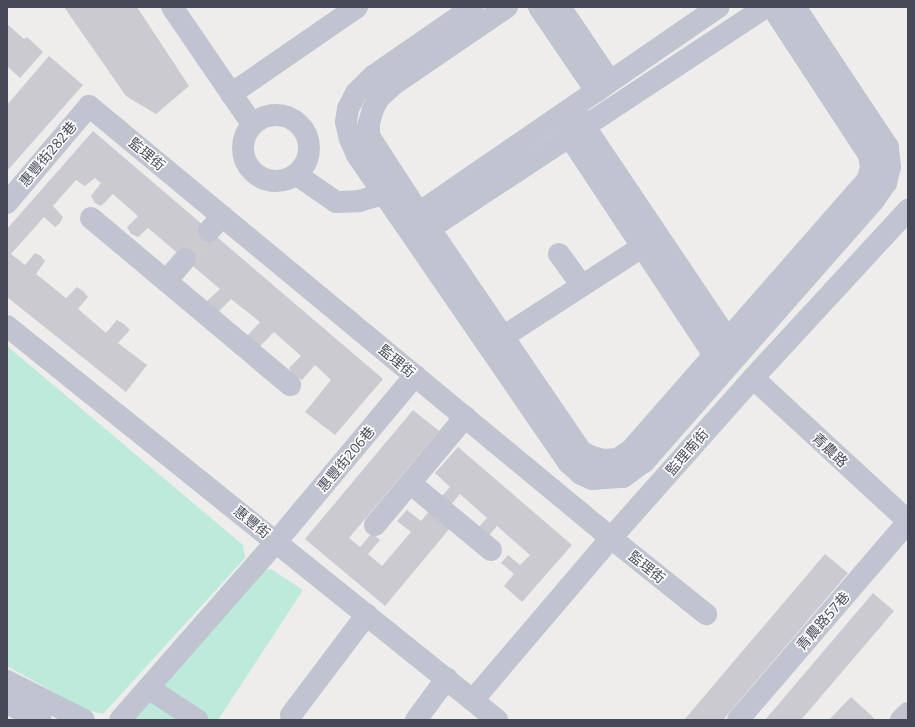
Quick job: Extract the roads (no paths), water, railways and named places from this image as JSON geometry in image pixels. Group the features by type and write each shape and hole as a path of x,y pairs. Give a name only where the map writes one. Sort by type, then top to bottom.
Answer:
{"street":[{"path":"172,7 252,124"},
{"path":"227,88 332,7"},
{"path":"227,88 345,7"},
{"path":"227,88 357,7"},
{"path":"417,226 384,194 357,155 350,139 346,122 348,109 356,93 373,76 473,7"},
{"path":"507,7 394,84 379,98 373,109 370,123 370,136 417,226 496,341 581,451 592,457 604,460 617,459 630,451 874,200 886,183 890,167 888,147 796,7"},
{"path":"539,7 603,86"},
{"path":"560,7 603,86"},
{"path":"417,226 564,113 718,7"},
{"path":"417,226 577,132 766,7"},
{"path":"496,341 569,463 581,474 592,479 622,477 636,469 722,357 868,179 871,167 869,155 860,138 772,7"},
{"name":"惠豐街282巷","path":"7,203 89,106"},
{"name":"監理街","path":"89,106 216,223 416,376 611,538 706,614"},
{"path":"564,113 650,241 722,357"},
{"path":"272,115 288,117 302,126 307,135 310,146 306,162 297,175 287,180 270,180 255,174 247,166 243,155 242,144 246,133 252,124 261,118 272,115"},
{"path":"297,175 336,202 359,201 384,194"},
{"name":"監理南街","path":"473,700 611,538 753,378 908,210"},
{"path":"91,218 290,385"},
{"path":"496,341 650,241"},
{"path":"559,254 582,286"},
{"path":"166,281 185,259"},
{"name":"惠豐街","path":"7,326 447,678 497,720"},
{"name":"惠豐街206巷","path":"122,718 276,542 416,376"},
{"name":"青農路","path":"753,378 908,522"},
{"path":"375,526 464,417"},
{"path":"410,483 491,550"},
{"name":"青農路57巷","path":"738,720 908,522"},
{"path":"291,715 367,614"},
{"path":"416,720 447,678"},
{"path":"7,681 84,720"},
{"path":"148,688 197,720"},
{"path":"7,703 41,720"},
{"path":"901,720 908,713"}],"tunnel":[{"path":"185,259 209,231"}]}
